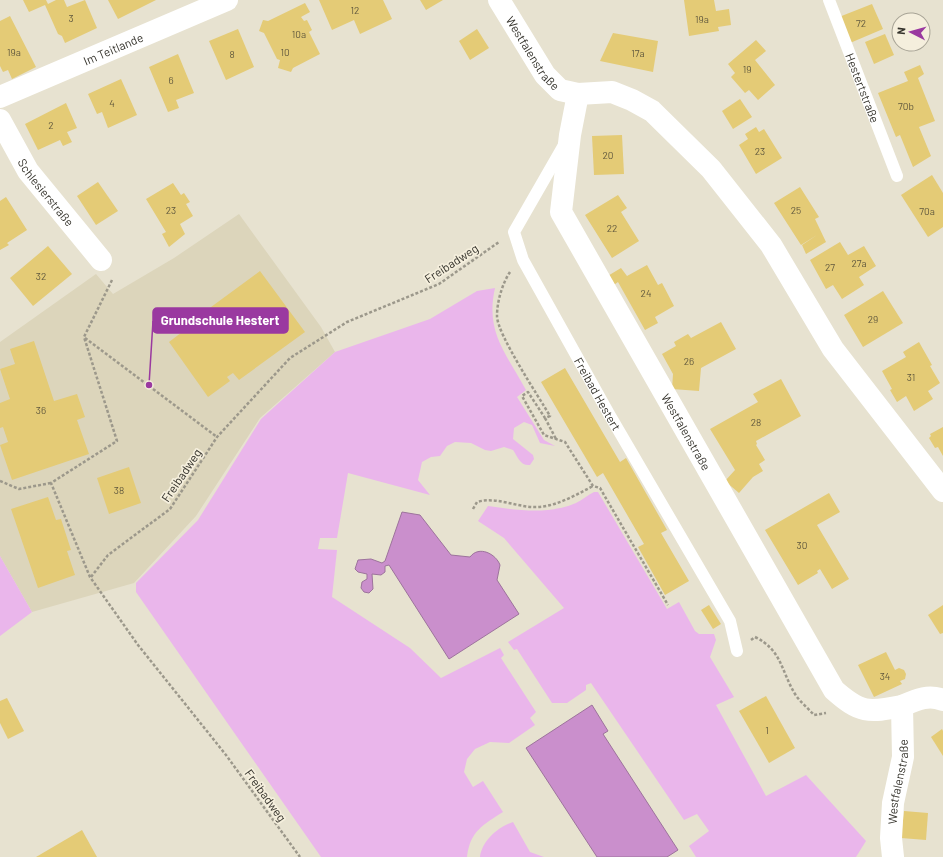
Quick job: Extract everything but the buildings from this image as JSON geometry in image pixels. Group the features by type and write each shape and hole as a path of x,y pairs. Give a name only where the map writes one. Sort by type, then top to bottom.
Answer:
{"street":[{"name":"Im Teitlande","path":"0,98 227,0"},
{"name":"Westfalenstraße","path":"499,0 545,75 560,90 578,94 612,92 632,100 652,111 711,170 770,245 833,349 943,491"},
{"name":"Westfalenstraße","path":"578,94 570,135 561,212 834,690 856,707 874,711 902,706 925,697 935,697 943,700"},
{"name":"Schlesierstraße","path":"0,120 28,171 101,260"},
{"name":"Westfalenstraße","path":"893,857 891,838 893,803 903,757 902,706"}],"lane":[{"name":"Hestertstraße","path":"829,0 897,176"},
{"path":"514,232 570,135"},
{"name":"Freibad Hestert","path":"514,232 523,260 609,414 730,621 737,651"}],"path":[{"name":"Freibadweg","path":"300,857 226,755 138,644 90,577 108,555 170,509 217,437 290,358 347,322 439,284 514,232"},
{"path":"0,481 19,489 51,483 116,441 99,379 84,337 114,277 101,260"},
{"path":"523,260 516,264 508,274 501,290 497,316 502,333 550,416 545,418"},
{"path":"84,337 217,437"},
{"path":"556,439 545,418 528,392 522,396 544,435 556,439 565,442 593,486 600,488 668,605"},
{"path":"51,483 90,577"},
{"path":"473,509 477,502 486,499 539,507 571,498 593,486"},
{"path":"755,637 766,642 780,659 795,694 814,715 856,707"}],"shaded area":[{"path":"239,214 321,327 335,352 260,418 196,516 134,583 32,612 0,556 0,342 96,274 113,294 174,258"},
{"path":"495,288 493,317 495,330 499,342 526,390 517,397 544,440 555,446 540,443 532,425 524,422 514,428 513,439 533,455 534,459 530,465 522,463 513,450 504,447 491,451 485,450 471,443 455,442 447,446 440,456 431,457 422,462 418,480 430,495 348,473 337,538 320,538 318,549 337,550 332,597 410,648 441,678 500,648 504,655 501,658 536,712 530,718 535,725 509,743 490,742 475,749 467,759 464,772 473,787 483,781 503,812 484,825 474,835 467,857 321,857 136,592 136,583 198,520 261,419 335,352 430,319 477,291"},
{"path":"594,492 598,492 667,609 679,602 695,631 699,634 714,634 716,640 710,657 734,697 716,705 766,796 806,775 866,841 856,857 696,857 689,846 709,831 697,814 684,820 591,683 586,685 586,690 567,703 552,703 517,649 514,650 508,642 564,608 504,538 478,521 488,506 532,510 555,509 576,503"},
{"path":"402,512 420,515 451,555 470,557 474,553 482,551 495,557 500,565 497,580 519,614 449,659 389,565 385,566 385,572 381,575 372,574 373,589 369,593 364,592 361,588 362,582 367,579 367,574 358,572 355,569 358,560 371,559 382,563 385,561"},
{"path":"0,556 32,612 0,636"},
{"path":"592,705 608,731 603,734 678,850 667,857 597,857 526,748"},
{"path":"513,822 530,852 544,857 480,857 481,851 487,840 496,831"}],"place":[{"name":"Grundschule Hestert","path":"149,385"}]}
